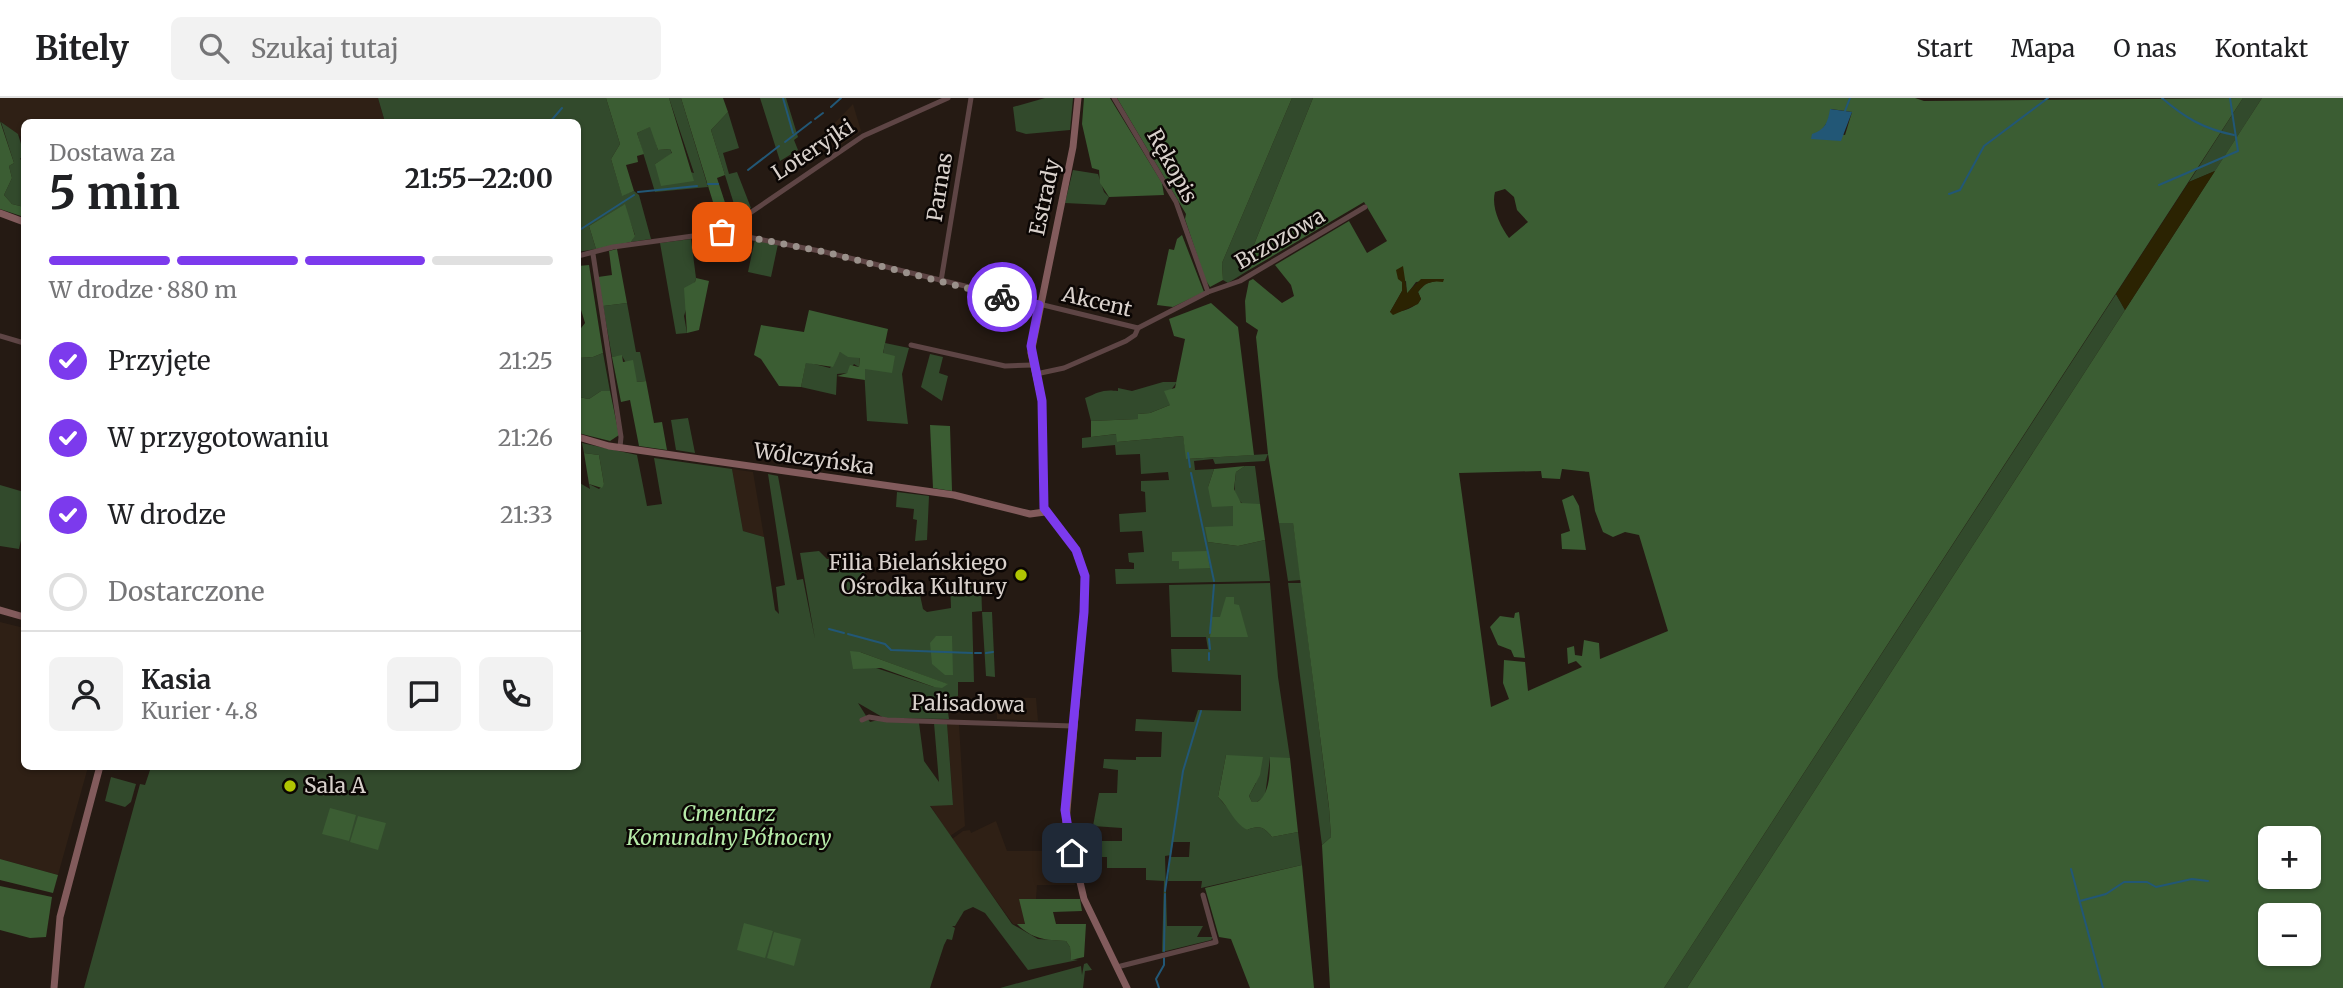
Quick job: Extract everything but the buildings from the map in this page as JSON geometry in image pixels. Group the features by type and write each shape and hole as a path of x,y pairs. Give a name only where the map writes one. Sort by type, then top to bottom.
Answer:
{"main road":[{"name":"Estrady","path":"1045,512 1042,401 1031,346 1073,147 1078,98"},
{"path":"0,212 21,221"},
{"name":"Wólczyńska","path":"581,439 620,447 954,495 1030,514 1045,512"},
{"path":"1045,512 1076,550 1084,569 1084,612 1066,822 1079,885 1127,988"},
{"path":"0,610 21,616"},
{"path":"54,988 60,917 99,770"}],"street":[{"name":"Loteryjki","path":"581,256 614,247 722,232 863,136 948,98"},
{"name":"Parnas","path":"941,281 971,98"},
{"name":"Rękopis","path":"1114,98 1177,202 1208,292"},
{"name":"Brzozowa","path":"1036,374 1064,368 1116,346 1135,335 1138,328 1208,292 1240,281 1365,207"},
{"name":"Akcent","path":"722,232 825,252 1138,328"},
{"path":"593,254 621,437 620,447"},
{"path":"0,336 21,342"},
{"path":"911,345 1005,366 1033,365"},
{"name":"Palisadowa","path":"862,720 869,717 887,720 1073,726"},
{"path":"1117,967 1216,942 1203,895"}],"shaded area":[{"path":"0,98 378,98 384,119 21,119 21,137 0,121"},
{"path":"853,104 861,131 835,149 829,135 833,125"},
{"path":"732,469 753,472 764,537 743,531"},
{"path":"0,622 21,627 21,770 87,770 58,875 0,859"},
{"path":"996,697 1036,698 1038,721 997,719"},
{"path":"947,723 959,724 965,826 950,836 930,805 953,804"},
{"path":"996,821 1007,851 1067,851 1075,885 1037,885 1036,899 1020,899 1025,925 1013,924 952,839 963,831 970,830 971,833"}],"green space":[{"path":"378,98 606,98 620,144 611,159 622,195 634,191 639,195 651,239 631,242 635,235 624,205 589,226 596,249 581,252 581,119 384,119"},
{"path":"606,98 669,98 694,181 661,186 655,164 672,153 670,149 658,150 650,127 637,133 644,154 637,156 638,162 626,165 634,191 622,196 611,159 620,144"},
{"path":"669,98 681,98 708,187 655,192 637,133 651,126 658,150 670,149 672,154 655,164 694,173"},
{"path":"681,98 723,98 728,112 711,130 725,175 717,178 731,221 721,228"},
{"path":"760,98 786,98 798,137 794,140 798,150 780,161"},
{"path":"1045,98 1073,98 1070,130 1026,134 1016,131 1013,107"},
{"path":"1084,98 1110,98 1162,183 1164,195 1109,197 1100,183 1099,170 1092,168 1082,124"},
{"path":"1117,98 1292,98 1222,263 1223,280 1210,287 1185,219 1186,214"},
{"path":"1292,98 1313,98 1251,252 1249,270 1228,283 1223,280 1222,263"},
{"path":"1313,98 1915,98 1924,101 2243,98 1664,988 1330,988 1322,845 1331,837 1329,807 1293,523 1279,523 1268,454 1256,337 1258,330 1246,322 1245,301 1249,281 1253,279 1282,303 1294,296 1291,285 1275,265 1349,221 1367,253 1387,241 1364,202 1249,270 1251,252","holes":["1831,109 1852,112 1845,135 1821,131 1828,121","1505,189 1514,197 1517,210 1528,222 1509,238 1497,216 1495,192","1444,279 1424,284 1418,292 1421,299 1412,307 1390,312 1402,291 1402,282 1406,281 1407,294 1416,282","1562,469 1589,472 1595,511 1603,532 1613,537 1625,532 1639,535 1668,631 1600,659 1599,643 1584,640 1582,656 1575,655 1574,646 1567,648 1568,664 1576,661 1582,667 1528,691 1525,662 1504,660 1503,683 1509,699 1491,707 1459,473 1541,471 1542,478 1560,479"]},
{"path":"2243,98 2262,98 2215,171 2189,182"},
{"path":"2262,98 2343,98 2343,988 1687,988"},
{"path":"728,112 739,148 723,153 729,174 737,172 751,208 738,217 711,130"},
{"path":"0,121 14,163 9,166 12,178 4,195 12,204 21,206 21,216 0,209"},
{"path":"1,122 18,134 21,144 21,206 12,204 4,195 12,178 9,166 14,163"},
{"path":"1073,170 1098,174 1104,192 1109,197 1105,205 1065,203"},
{"path":"625,204 635,236 631,242 596,249 589,226"},
{"path":"1182,235 1204,292 1173,307 1157,305 1169,249 1174,250 1177,239"},
{"path":"691,239 696,278 684,316 687,333 676,334 660,243"},
{"path":"755,239 778,244 771,277 748,272"},
{"path":"617,249 627,303 603,306 598,277 612,275 609,251"},
{"path":"589,265 603,353 581,358 581,328 585,323 581,310 581,266"},
{"path":"696,278 709,281 699,330 687,333 684,288 695,282"},
{"path":"2116,294 2125,310 1687,988 1664,988"},
{"path":"627,303 636,352 640,352 646,381 637,382 622,356 612,357 603,306"},
{"path":"1211,303 1238,327 1254,455 1186,459 1183,436 1117,442 1116,434 1091,437 1091,421 1138,419 1138,414 1150,413 1170,405 1164,391 1175,388 1185,339 1174,336 1169,319"},
{"path":"809,310 888,329 883,353 895,356 892,373 865,369 865,380 837,376 847,373 850,365 859,367 860,358 848,357 840,352 833,367 806,363 801,387 779,386 761,359 754,355 761,325 804,332"},
{"path":"885,343 909,348 902,374 908,424 867,421 864,368 891,372 883,354"},
{"path":"840,352 860,357 859,367 854,364 847,373 837,374 836,395 801,387 806,362 830,368"},
{"path":"603,353 610,391 601,391 589,399 581,398 581,358"},
{"path":"930,354 943,357 939,373 948,376 942,401 921,387"},
{"path":"622,355 623,362 633,360 637,382 646,381 654,423 662,422 667,450 639,446 630,400 621,402 612,357"},
{"path":"1163,382 1177,382 1171,390 1170,405 1150,413 1138,414 1139,419 1091,421 1085,398 1101,391 1118,391 1118,388 1132,391"},
{"path":"601,391 610,391 619,435 610,441 581,434 581,398 589,399"},
{"path":"688,418 695,453 676,450 671,420"},
{"path":"930,425 950,426 952,491 933,488"},
{"path":"1117,434 1117,442 1183,436 1187,459 1268,454 1265,461 1215,464 1213,459 1194,461 1195,470 1214,469 1208,487 1234,506 1234,526 1208,542 1238,546 1265,540 1270,581 1116,584 1115,569 1134,569 1134,563 1129,562 1128,553 1144,552 1142,531 1120,532 1119,514 1146,512 1145,492 1141,491 1141,481 1169,480 1168,472 1141,474 1140,454 1116,455 1115,445 1082,448 1082,438"},
{"name":"Cmentarz Komunalny Północny","path":"582,443 637,455 647,506 662,504 654,458 732,469 743,531 764,537 775,610 779,614 776,587 785,585 768,474 778,476 797,580 803,579 815,639 800,553 819,551 827,559 862,554 867,586 899,581 903,597 920,595 923,609 927,612 951,608 950,580 981,582 982,611 972,612 974,682 958,682 958,696 946,699 949,719 884,718 858,703 870,722 878,720 919,723 924,761 939,782 934,723 947,723 953,805 930,806 1012,924 1038,939 1066,941 1070,947 1071,959 1078,960 1028,970 985,913 973,907 964,911 955,926 952,926 955,928 952,940 947,939 944,945 930,988 84,988 140,784 145,785 150,770 581,770 581,484 590,489 589,484 599,489 604,484 599,455 584,453","holes":["860,652 947,684 934,687 873,667"]},
{"path":"584,453 599,455 604,484 602,488 589,484"},
{"path":"1245,466 1255,466 1260,504 1245,505 1236,494 1236,472"},
{"path":"1245,466 1236,472 1234,489 1241,503 1260,504 1265,540 1238,546 1208,542 1205,527 1233,526 1233,506 1212,507 1208,487 1214,469"},
{"path":"0,485 21,491 21,540 19,549 0,546"},
{"path":"897,492 929,496 927,540 915,541 917,520 913,519 914,509 896,507"},
{"path":"1573,495 1579,506 1586,550 1562,549 1561,534 1570,531 1562,500"},
{"path":"1293,522 1301,580 1288,581 1279,523"},
{"path":"1207,551 1210,568 1179,569 1179,561 1172,561 1172,552"},
{"path":"1270,583 1278,677 1290,758 1270,758 1265,796 1252,802 1249,796 1256,783 1226,755 1218,797 1247,830 1261,828 1272,837 1298,832 1302,865 1201,888 1202,881 1168,881 1170,857 1189,857 1190,842 1173,842 1171,855 1165,856 1167,926 1203,926 1197,937 1213,937 1211,940 1162,952 1164,881 1146,880 1146,868 1107,868 1107,857 1093,857 1092,841 1122,841 1122,828 1093,826 1099,793 1117,793 1118,770 1103,768 1104,759 1136,760 1136,757 1161,757 1162,732 1135,731 1136,719 1194,722 1198,710 1241,711 1241,675 1172,672 1171,649 1208,649 1206,637 1171,637 1169,585"},
{"path":"1288,583 1301,583 1329,808 1331,837 1322,845"},
{"path":"1226,597 1234,597 1234,604 1239,605 1248,637 1210,637 1212,617 1220,617"},
{"path":"982,612 992,612 995,677 986,676"},
{"path":"1519,612 1525,658 1514,657 1511,650 1498,645 1490,627 1500,616 1514,618 1515,613"},
{"path":"936,636 952,636 953,675 945,675 932,664 930,643"},
{"path":"850,651 860,652 948,684 942,688 934,687 881,668 853,669"},
{"path":"1226,755 1263,757 1260,775 1249,796 1252,802 1261,799 1267,789 1270,757 1290,758 1298,832 1272,837 1261,828 1247,830 1238,823 1218,797"},
{"path":"111,777 136,784 131,802 125,807 105,801"},
{"path":"330,808 356,815 349,841 322,834"},
{"path":"358,816 386,823 378,850 350,842"},
{"path":"0,859 58,875 53,893 0,880"},
{"path":"1302,865 1314,988 1250,988 1231,939 1219,937 1205,888"},
{"path":"0,886 52,897 46,937 30,938 0,930"},
{"path":"1019,899 1080,899 1082,911 1053,912 1056,924 1086,924 1084,957 1071,960 1070,947 1066,941 1039,938 1017,924 1025,924"},
{"path":"744,923 773,931 765,958 737,950"},
{"path":"774,932 801,939 794,966 767,958"},
{"path":"1087,963 1092,970 1085,971 1083,988 1000,988 1081,966 1082,975 1084,964"}],"sand":[{"path":"2215,171 2125,310 2116,294 2189,182"},
{"path":"1403,266 1407,293 1421,279 1444,279 1443,282 1426,284 1418,292 1421,299 1418,304 1393,315 1390,312 1402,291 1402,282 1398,279 1396,270"}],"water":[{"path":"1830,109 1852,112 1841,141 1811,139 1812,134 1825,125"}],"waterway":[{"path":"783,98 793,133"},
{"path":"831,107 841,98"},
{"path":"1845,111 1850,98"},
{"path":"1949,194 1960,190 1984,146 2048,98"},
{"path":"2162,98 2195,122 2234,135"},
{"path":"2159,185 2238,151 2230,98"},
{"path":"553,119 562,108"},
{"path":"815,119 823,113"},
{"path":"785,142 811,122"},
{"path":"748,170 779,146"},
{"path":"708,184 718,184"},
{"path":"638,192 697,186"},
{"path":"581,229 634,195"},
{"path":"1188,453 1190,467"},
{"path":"1191,473 1214,581"},
{"path":"1210,633 1214,585"},
{"path":"829,629 844,633"},
{"path":"848,634 885,644 891,650 972,653"},
{"path":"1209,639 1210,649"},
{"path":"986,653 993,652"},
{"path":"975,653 981,653"},
{"path":"1209,653 1209,660"},
{"path":"1165,891 1183,771 1201,711"},
{"path":"2071,869 2103,988"},
{"path":"2080,901 2106,894 2124,882 2147,882 2156,887 2192,879 2208,881"},
{"path":"1164,951 1165,894"},
{"path":"1159,988 1156,979 1164,965 1164,958"}],"way so far":[{"path":"722,232 747,234 863,260 1002,297"}],"place":[{"name":"Filia Bielańskiego Ośrodka Kultury","path":"1021,575"},
{"name":"Sala A","path":"290,786"}],"route":[{"path":"1002,297 1039,305 1031,346 1042,401 1044,508 1048,517 1076,550 1084,569 1086,593 1065,810 1072,853"}]}
